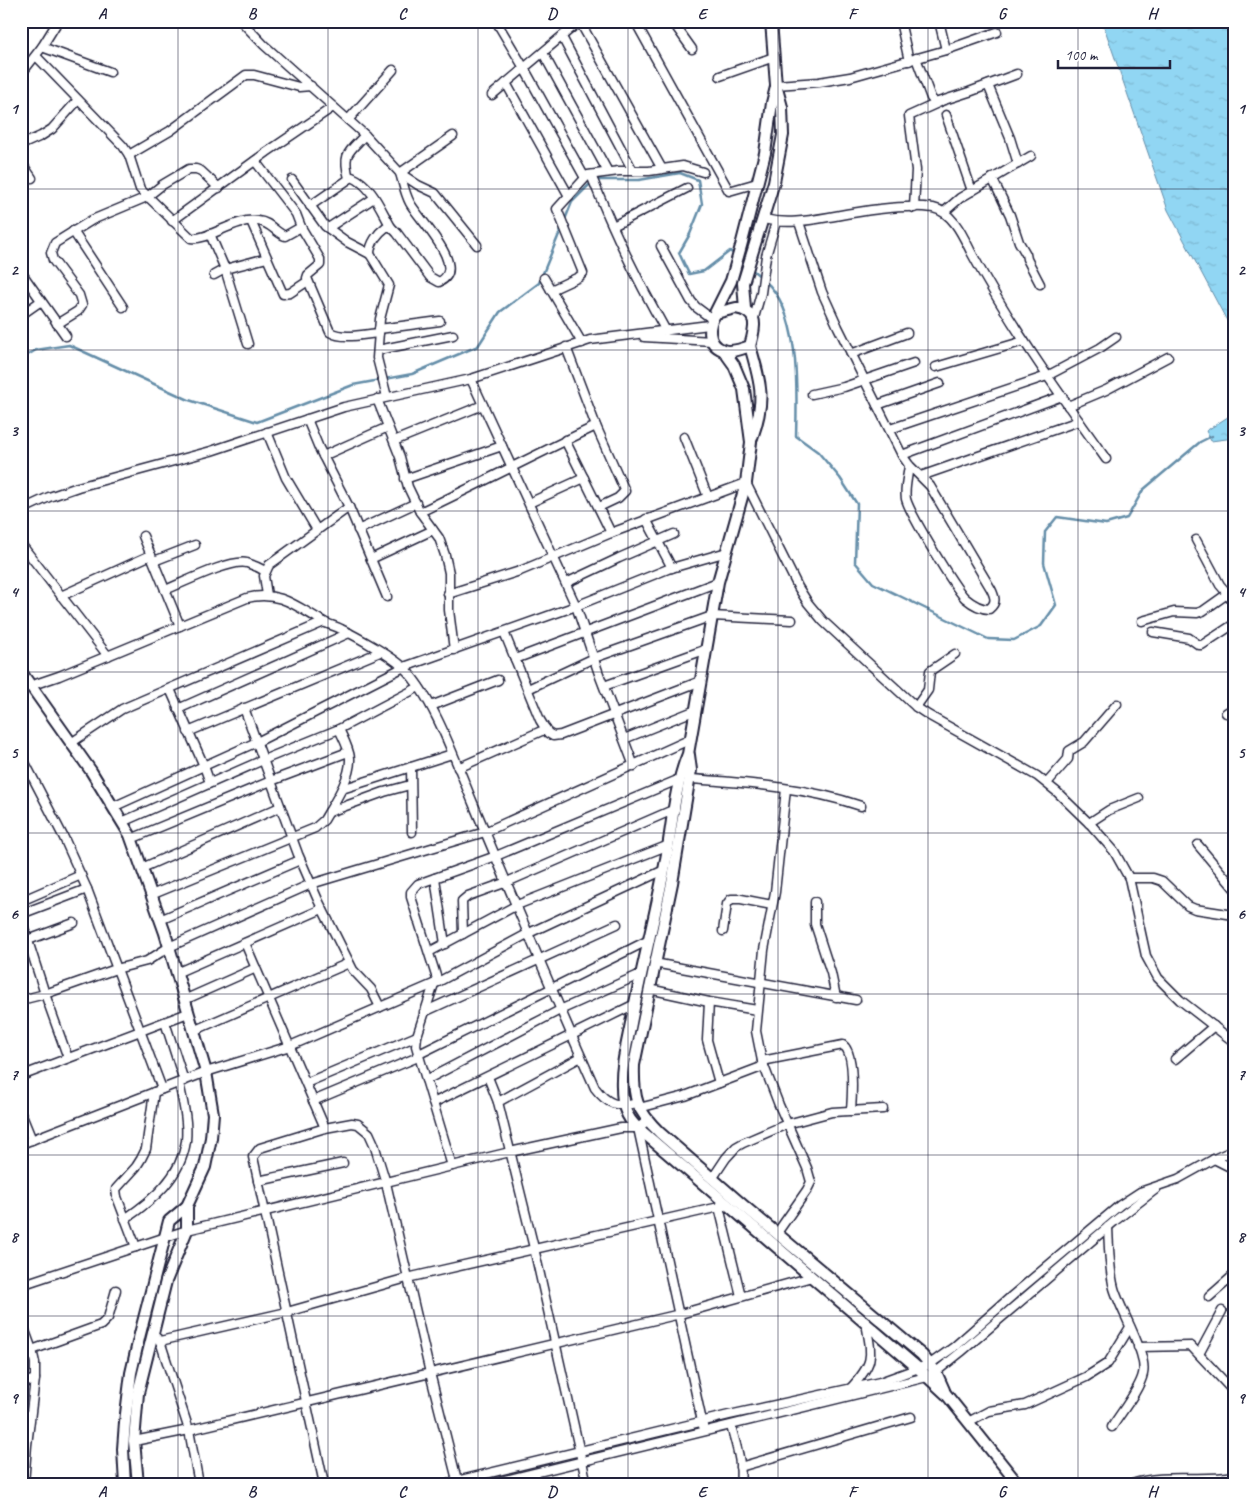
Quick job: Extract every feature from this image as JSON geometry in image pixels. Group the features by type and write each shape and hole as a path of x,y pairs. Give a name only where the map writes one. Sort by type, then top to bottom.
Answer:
{"street":[{"path":"21,74 36,56 58,21"},
{"path":"241,21 264,45 365,136 400,173 435,193 477,246"},
{"path":"496,21 588,176 648,299 666,331"},
{"path":"635,21 729,192 757,183"},
{"path":"672,21 692,49"},
{"path":"745,310 743,282 774,182 782,135 782,107 776,85 771,21"},
{"path":"900,21 913,59 931,98 935,102 940,102"},
{"path":"939,21 946,50"},
{"path":"492,95 580,22 662,169"},
{"path":"776,85 832,81 946,50 997,32"},
{"path":"562,37 634,171"},
{"path":"42,47 110,72"},
{"path":"543,53 608,172"},
{"path":"36,56 122,146 129,155 138,184 147,197 191,238 198,238 224,227 250,221 268,224 285,236 302,228"},
{"path":"720,76 774,57"},
{"path":"348,120 393,70"},
{"path":"914,208 916,170 909,116 940,102 1016,74"},
{"path":"129,155 170,131 246,75 254,75 299,87 311,86"},
{"path":"506,83 569,196"},
{"path":"988,84 1010,138 1018,164"},
{"path":"751,442 744,389 734,365 724,351 718,348 712,341 711,322 731,281 741,246 764,153 776,85"},
{"path":"21,145 42,136 52,129 78,100"},
{"path":"172,221 333,107"},
{"path":"946,115 972,191"},
{"path":"349,178 345,165 346,157 365,136"},
{"path":"400,173 453,136"},
{"path":"944,212 960,198 1031,156"},
{"path":"255,161 296,214 321,262 308,275 308,281 326,324 333,334 344,336 440,321"},
{"path":"21,162 32,178"},
{"path":"551,290 579,278 583,273 557,209 588,176 608,172 683,166 702,172"},
{"path":"57,324 78,311 82,304 78,295 53,260 51,253 55,243 101,216 147,197 170,180 192,168 201,171 219,188"},
{"path":"310,206 349,178 352,177 362,182 374,198 391,228 397,233 430,277 439,282 449,274 449,261 412,206 400,173"},
{"path":"992,178 1010,215 1019,242 1040,284"},
{"path":"292,180 328,228 347,242 370,254 389,285 380,319 378,354 387,397"},
{"path":"612,226 687,188"},
{"path":"328,228 374,198"},
{"path":"764,219 776,222 799,222 862,211 914,208 936,209 944,212 951,218 962,235 984,276 1024,341 1106,459"},
{"path":"250,221 283,294 290,293 308,281"},
{"path":"776,222 766,256 761,293 754,318 755,326 750,346 762,400 760,413 751,442 746,483 718,582 688,754 691,770 685,779 675,809 635,1004 623,1069 624,1107 631,1122 723,1206 812,1277 919,1369"},
{"path":"799,222 822,292 902,455 909,465 930,486 992,589 995,602 989,609 978,606 964,597 918,524 906,496 909,465"},
{"path":"370,254 372,244 382,230 386,227 391,228"},
{"path":"74,231 123,307"},
{"path":"210,234 225,269 248,344"},
{"path":"661,246 691,301 711,322"},
{"path":"214,275 225,269 266,258"},
{"path":"21,272 66,336"},
{"path":"544,278 582,343"},
{"path":"21,314 41,301"},
{"path":"21,510 49,497 78,487 211,450 344,407 471,379 566,347 711,322 716,313 736,308 750,312 754,318"},
{"path":"852,354 907,333"},
{"path":"378,354 453,335"},
{"path":"622,336 712,341"},
{"path":"890,429 1047,376 1100,348 1116,337"},
{"path":"936,367 1024,341"},
{"path":"724,351 750,346"},
{"path":"566,347 596,426 625,491 618,498 598,507"},
{"path":"1068,406 1106,390 1168,357"},
{"path":"812,394 844,386 914,363"},
{"path":"471,379 576,606 634,766"},
{"path":"877,405 940,383"},
{"path":"902,455 1062,396"},
{"path":"377,399 394,441 405,479 420,512 439,538 446,555 448,610 454,650"},
{"path":"394,441 483,405"},
{"path":"307,419 349,507 387,597"},
{"path":"921,476 1079,421"},
{"path":"420,512 596,426"},
{"path":"323,456 388,427"},
{"path":"267,432 286,478 317,530"},
{"path":"684,437 708,497"},
{"path":"565,440 611,533"},
{"path":"405,479 502,446"},
{"path":"529,503 584,478"},
{"path":"448,594 505,577 646,519 746,483"},
{"path":"746,483 798,587 823,621 928,715 1022,766 1047,783 1089,823 1114,851 1129,878 1146,956 1152,968 1165,986 1180,1000 1234,1042"},
{"path":"358,530 416,503"},
{"path":"267,595 264,576 276,560 349,507"},
{"path":"646,519 672,568"},
{"path":"371,559 433,530"},
{"path":"566,583 674,534"},
{"path":"144,536 180,626"},
{"path":"1196,540 1216,577 1234,601"},
{"path":"21,544 108,656"},
{"path":"61,596 153,558 195,545"},
{"path":"113,807 256,742 404,667 576,606 672,568 726,552"},
{"path":"165,590 237,563 248,563 266,571"},
{"path":"515,659 718,582"},
{"path":"1142,621 1174,612 1197,613 1228,594"},
{"path":"26,687 59,676 247,598 267,595 300,607 324,622 349,633 404,667 431,706 529,933 560,1010 595,1088 600,1095 614,1104 624,1107 638,1106 685,1096 719,1084 763,1064 843,1045 849,1053 851,1066 851,1111"},
{"path":"528,689 594,658 712,616 792,620"},
{"path":"71,743 122,709 324,622"},
{"path":"1153,632 1189,638 1202,645 1234,624"},
{"path":"504,632 540,720 548,733 556,736 701,681"},
{"path":"178,709 349,633"},
{"path":"604,686 706,649"},
{"path":"188,732 380,652"},
{"path":"916,706 928,690 930,671 955,654"},
{"path":"21,672 26,687 91,771 131,839 169,947 206,1072 213,1114 211,1138 205,1167 187,1206 169,1222 131,1373 123,1449 125,1484"},
{"path":"431,706 498,680"},
{"path":"122,822 263,760 340,729 419,687"},
{"path":"170,689 210,783"},
{"path":"1047,783 1068,759 1069,751 1084,742 1117,704"},
{"path":"244,708 310,884 349,963 356,975 366,982 371,989 380,1007"},
{"path":"1226,713 1234,708"},
{"path":"624,739 696,710"},
{"path":"151,894 315,828 324,820 342,789 349,767 348,752 340,729"},
{"path":"458,768 546,730"},
{"path":"21,1000 45,994 116,969 147,961 169,947 310,884 485,832 691,739"},
{"path":"131,839 271,781 348,752"},
{"path":"342,789 452,754"},
{"path":"21,755 87,888 139,1031 158,1091 146,1149 136,1167 116,1189 136,1247"},
{"path":"410,767 412,832"},
{"path":"685,779 672,883 634,1065 633,1083 638,1106 647,1121 712,1179 914,1349 946,1394 1018,1484"},
{"path":"452,1166 416,1046 416,1036 436,983 411,897 411,892 418,884 496,856 685,779 750,783 833,796 861,806"},
{"path":"329,812 384,792 410,785"},
{"path":"777,1233 811,1182 807,1168 763,1064 756,1031 764,950 772,905 786,789"},
{"path":"1089,823 1109,810 1139,798"},
{"path":"142,868 280,807"},
{"path":"463,934 461,908 462,901 465,898 507,882 675,809"},
{"path":"428,952 517,905 668,845"},
{"path":"1198,845 1234,888"},
{"path":"160,920 300,860"},
{"path":"21,1144 206,1072 290,1046 436,983 529,933 664,870"},
{"path":"21,896 28,898 81,875"},
{"path":"435,878 444,944"},
{"path":"1129,878 1153,878 1162,881 1188,906 1195,909 1234,915"},
{"path":"21,914 87,888"},
{"path":"723,931 727,904 731,899 772,905"},
{"path":"815,902 815,924 831,973 836,997"},
{"path":"176,973 322,909"},
{"path":"21,919 68,1058"},
{"path":"28,940 74,923"},
{"path":"424,1012 617,924"},
{"path":"313,1101 418,1056 649,940"},
{"path":"245,943 325,1128"},
{"path":"193,1031 349,963"},
{"path":"654,963 856,1000"},
{"path":"184,1000 256,968"},
{"path":"426,1080 560,1010 641,974"},
{"path":"649,989 757,1010"},
{"path":"709,1002 708,1040 719,1084"},
{"path":"433,1103 635,1004"},
{"path":"21,1076 188,1013"},
{"path":"125,1219 148,1204 160,1193 179,1163 186,1142 181,1082 165,1022"},
{"path":"1175,1059 1214,1026"},
{"path":"306,1083 416,1036"},
{"path":"498,1102 581,1057"},
{"path":"488,1077 498,1102 534,1248 587,1484"},
{"path":"712,1179 736,1147 787,1124 817,1115 883,1109"},
{"path":"21,1112 32,1140"},
{"path":"21,1285 187,1230 510,1152 621,1128 638,1128 647,1121"},
{"path":"324,1484 253,1157 257,1150 325,1128 352,1123 362,1126 369,1133 386,1183 407,1278 458,1482"},
{"path":"638,1128 680,1314 704,1432"},
{"path":"931,1371 954,1347 1107,1215 1140,1192 1178,1179 1234,1150"},
{"path":"1214,1159 1234,1169"},
{"path":"258,1181 343,1163"},
{"path":"489,1484 582,1460 731,1426 931,1371 1159,1186"},
{"path":"138,1484 134,1441 138,1393 166,1281 187,1230 187,1206"},
{"path":"160,1341 287,1312 407,1278 723,1206"},
{"path":"723,1206 742,1296"},
{"path":"1107,1215 1111,1224 1114,1286 1144,1367 1143,1376 1112,1427"},
{"path":"1209,1297 1234,1275"},
{"path":"134,1441 189,1430 680,1314 812,1277"},
{"path":"32,1350 101,1325 108,1318 116,1290"},
{"path":"1199,1354 1222,1311"},
{"path":"21,1320 35,1363 35,1379 24,1446 24,1484"},
{"path":"850,1389 862,1376 869,1363 870,1345 866,1322"},
{"path":"968,1422 989,1411 1025,1405 1086,1377 1108,1363 1130,1327"},
{"path":"153,1333 160,1341 189,1430 199,1484"},
{"path":"1138,1347 1191,1346 1234,1392"},
{"path":"444,1484 880,1382 919,1369 931,1371"},
{"path":"21,1384 35,1379"},
{"path":"740,1467 911,1418"},
{"path":"731,1426 742,1474 740,1484"},
{"path":"1132,1484 1158,1478 1219,1479 1234,1476"}],"water":[{"path":"1102,21 1234,21 1234,334 1168,210"},
{"path":"1234,413 1234,438 1211,441 1206,431"}],"waterway":[{"path":"564,222 572,202 594,180 639,180 680,173 698,180 702,204 690,234 679,253 689,274 704,271 730,251 736,256"},
{"path":"21,359 36,350 69,345 189,400 257,422 353,385 412,374 478,346 500,312 539,283 562,227"},
{"path":"750,268 761,277"},
{"path":"765,281 777,295 791,332 796,376 796,436 818,452 840,478 857,504 855,562 873,583 988,639 1014,640 1041,626 1056,605 1044,563 1045,532 1057,517 1106,524 1127,518 1143,490 1200,442 1212,436"}]}
